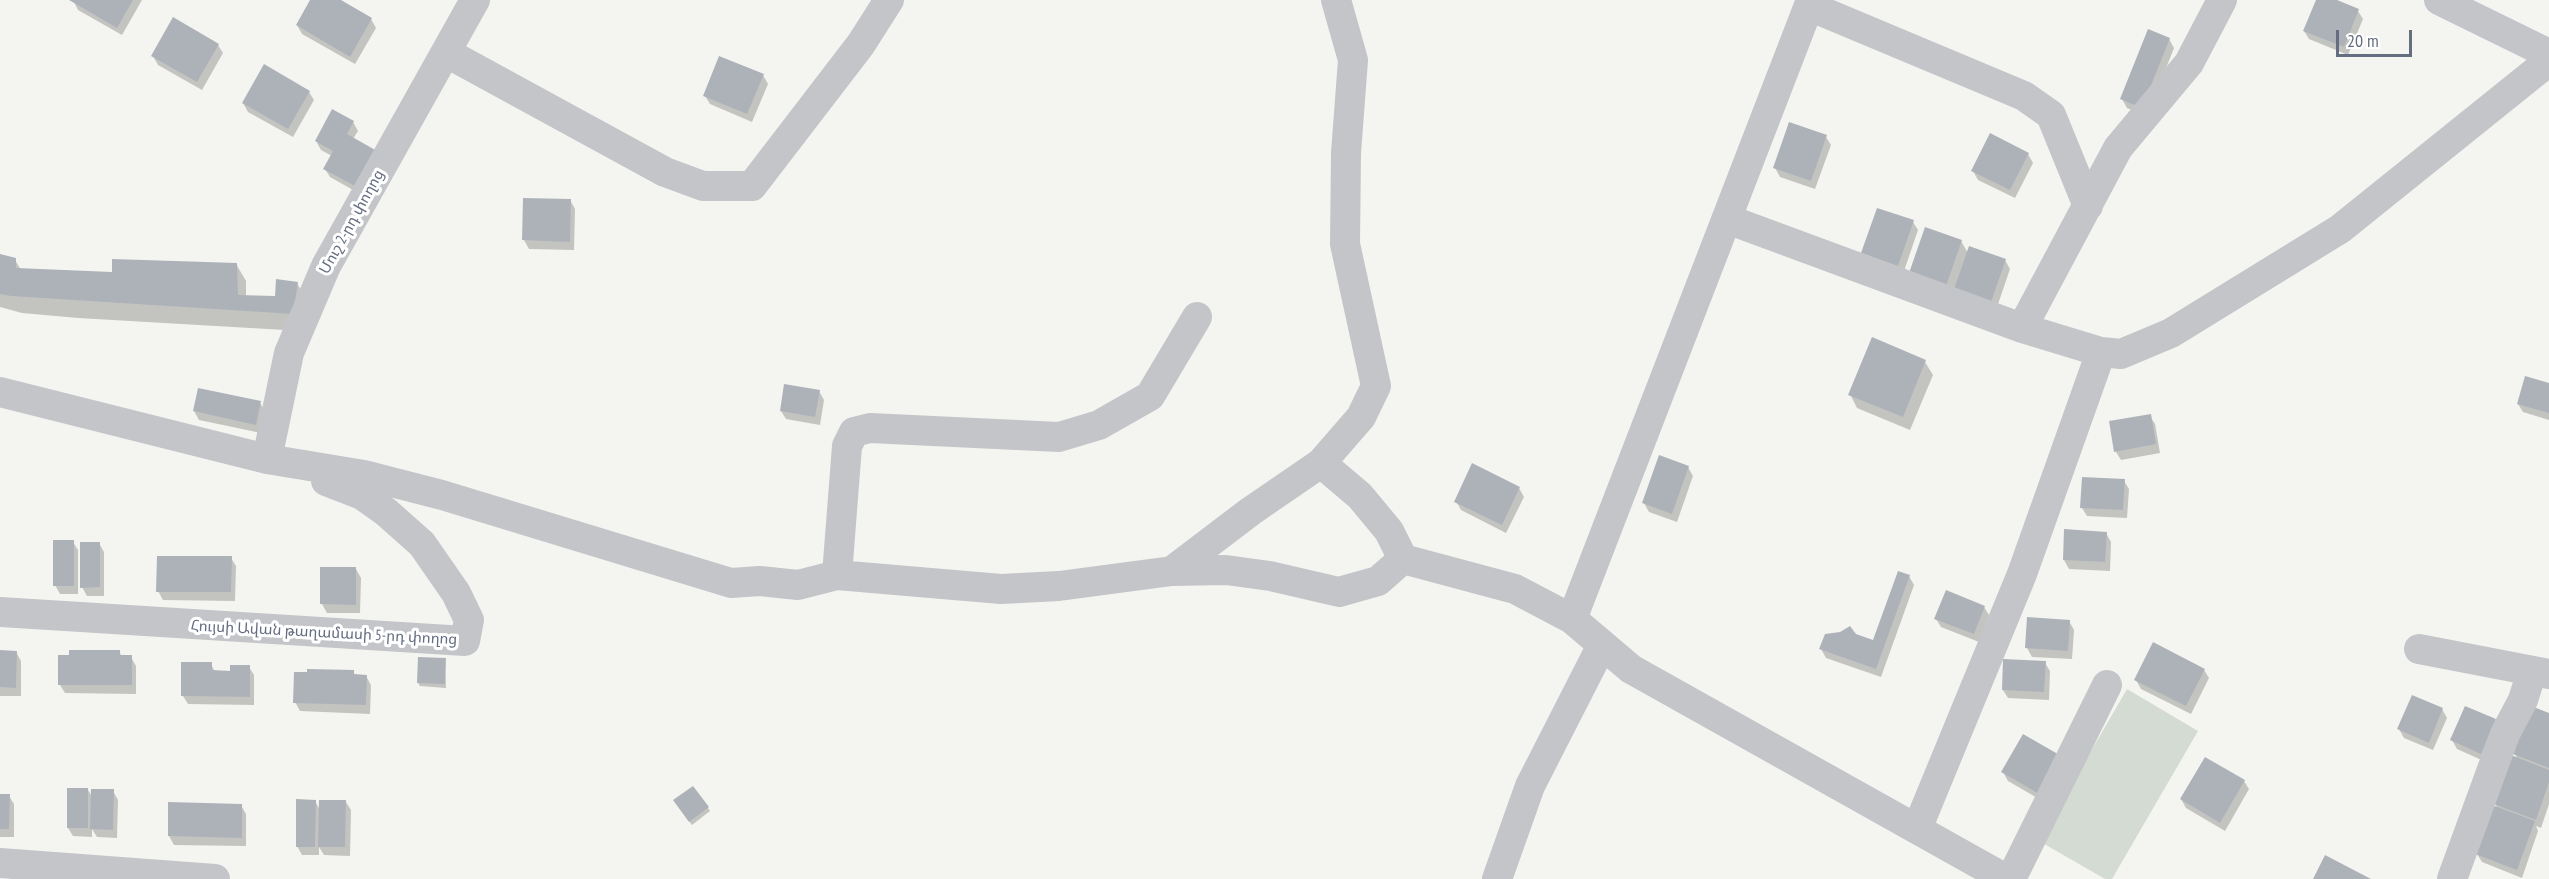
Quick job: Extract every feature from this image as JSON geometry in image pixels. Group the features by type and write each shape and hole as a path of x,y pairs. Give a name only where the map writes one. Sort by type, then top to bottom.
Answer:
{"street":[{"name":"Մուշ 2-րդ փողոց","path":"267,459 289,353 326,266 475,0"},
{"path":"447,53 665,172 703,186 752,186 861,44 889,0"},
{"path":"1172,571 1251,511 1321,463 1361,417 1376,386 1345,244 1346,153 1353,60 1336,0"},
{"path":"2022,328 2118,148 2189,63 2222,0"},
{"path":"2439,0 2549,54"},
{"path":"1572,619 1810,3 2024,96 2051,115 2088,206"},
{"path":"1727,219 2022,328 2101,352 2121,354 2171,333 2340,229 2549,61"},
{"path":"837,575 847,446 854,432 870,428 1059,437 1099,425 1150,396 1197,317"},
{"path":"1917,829 2022,574 2101,352"},
{"path":"0,392 267,459 364,475 442,495 731,583 760,581 798,585 837,575 1001,589 1059,586 1172,571 1226,570 1270,576 1339,592 1378,581 1403,560"},
{"name":"Հույսի Ավան թաղամասի 5-րդ փողոց","path":"0,612 465,642 469,620 456,593 422,544 404,527 362,495 267,459"},
{"path":"1321,463 1360,496 1389,531 1403,560 1515,589 1572,619 1630,669 2006,879"},
{"path":"1497,879 1530,786 1602,645"},
{"path":"2420,649 2540,672 2505,734 2452,879"},
{"path":"2011,879 2107,685"},
{"path":"0,863 215,879"}],"shaded area":[{"path":"2127,689 2198,731 2112,879 2105,879 2039,841"}],"building":[{"path":"69,0 133,0 117,28"},
{"path":"310,0 341,0 372,18 350,57 296,25"},
{"path":"2316,0 2337,0 2359,9 2344,47 2303,31"},
{"path":"173,17 219,44 197,82 151,56"},
{"path":"2148,29 2170,38 2142,108 2120,99"},
{"path":"719,56 764,74 747,114 703,96"},
{"path":"264,64 310,91 288,129 242,103"},
{"path":"332,109 354,121 347,134 377,151 357,187 323,169 333,151 315,141"},
{"path":"1789,122 1827,135 1811,181 1773,168"},
{"path":"1990,133 2029,153 2010,190 1971,171"},
{"path":"523,198 571,199 570,242 522,240"},
{"path":"1877,208 1914,220 1898,266 1861,253"},
{"path":"1925,227 1962,240 1946,286 1909,273"},
{"path":"1969,246 2006,259 1990,305 1953,292"},
{"path":"0,254 16,258 16,268 112,272 112,259 237,263 238,295 275,296 276,279 298,282 293,314 11,296 0,294"},
{"path":"1872,337 1926,360 1903,417 1848,395"},
{"path":"2525,376 2549,383 2549,413 2517,404"},
{"path":"784,384 820,390 815,417 780,411"},
{"path":"198,388 261,401 256,425 193,411"},
{"path":"2151,414 2156,444 2114,452 2109,421"},
{"path":"1659,455 1689,466 1672,514 1642,503"},
{"path":"1472,463 1520,487 1502,525 1454,502"},
{"path":"2082,477 2125,479 2123,510 2080,508"},
{"path":"2064,529 2107,532 2105,562 2063,560"},
{"path":"53,540 74,540 74,586 53,586"},
{"path":"80,542 100,542 100,587 80,588"},
{"path":"157,556 232,556 231,592 156,592"},
{"path":"320,567 356,567 356,605 320,604"},
{"path":"1898,571 1910,575 1876,669 1819,649 1825,634 1840,632 1850,626 1856,634 1873,640"},
{"path":"1946,590 1985,606 1974,634 1934,619"},
{"path":"2027,617 2070,620 2068,651 2025,648"},
{"path":"2153,642 2205,669 2186,706 2134,680"},
{"path":"0,650 17,651 16,688 0,687"},
{"path":"69,650 120,650 120,655 132,655 132,685 58,685 58,655 69,655"},
{"path":"418,657 446,658 445,684 417,683"},
{"path":"2003,659 2046,661 2044,692 2002,690"},
{"path":"181,662 212,662 212,670 230,671 230,665 250,665 250,697 181,696"},
{"path":"307,669 354,670 354,674 367,675 366,705 293,703 294,672 307,672"},
{"path":"2412,695 2443,708 2429,743 2397,729"},
{"path":"2465,706 2496,719 2481,754 2450,740"},
{"path":"2531,706 2549,713 2549,768 2513,754"},
{"path":"2023,734 2063,757 2041,795 2001,772"},
{"path":"2511,755 2549,770 2549,782 2536,820 2494,804"},
{"path":"2205,757 2245,780 2220,823 2180,799"},
{"path":"693,786 709,807 689,822 673,800"},
{"path":"67,788 88,788 88,828 67,828"},
{"path":"91,789 114,789 113,830 90,829"},
{"path":"0,794 10,794 9,829 0,829"},
{"path":"296,799 316,800 315,847 296,847"},
{"path":"319,800 346,800 345,847 318,847"},
{"path":"168,802 242,804 242,838 168,836"},
{"path":"2492,805 2535,821 2517,870 2475,854"},
{"path":"2325,855 2371,879 2313,879"}]}
